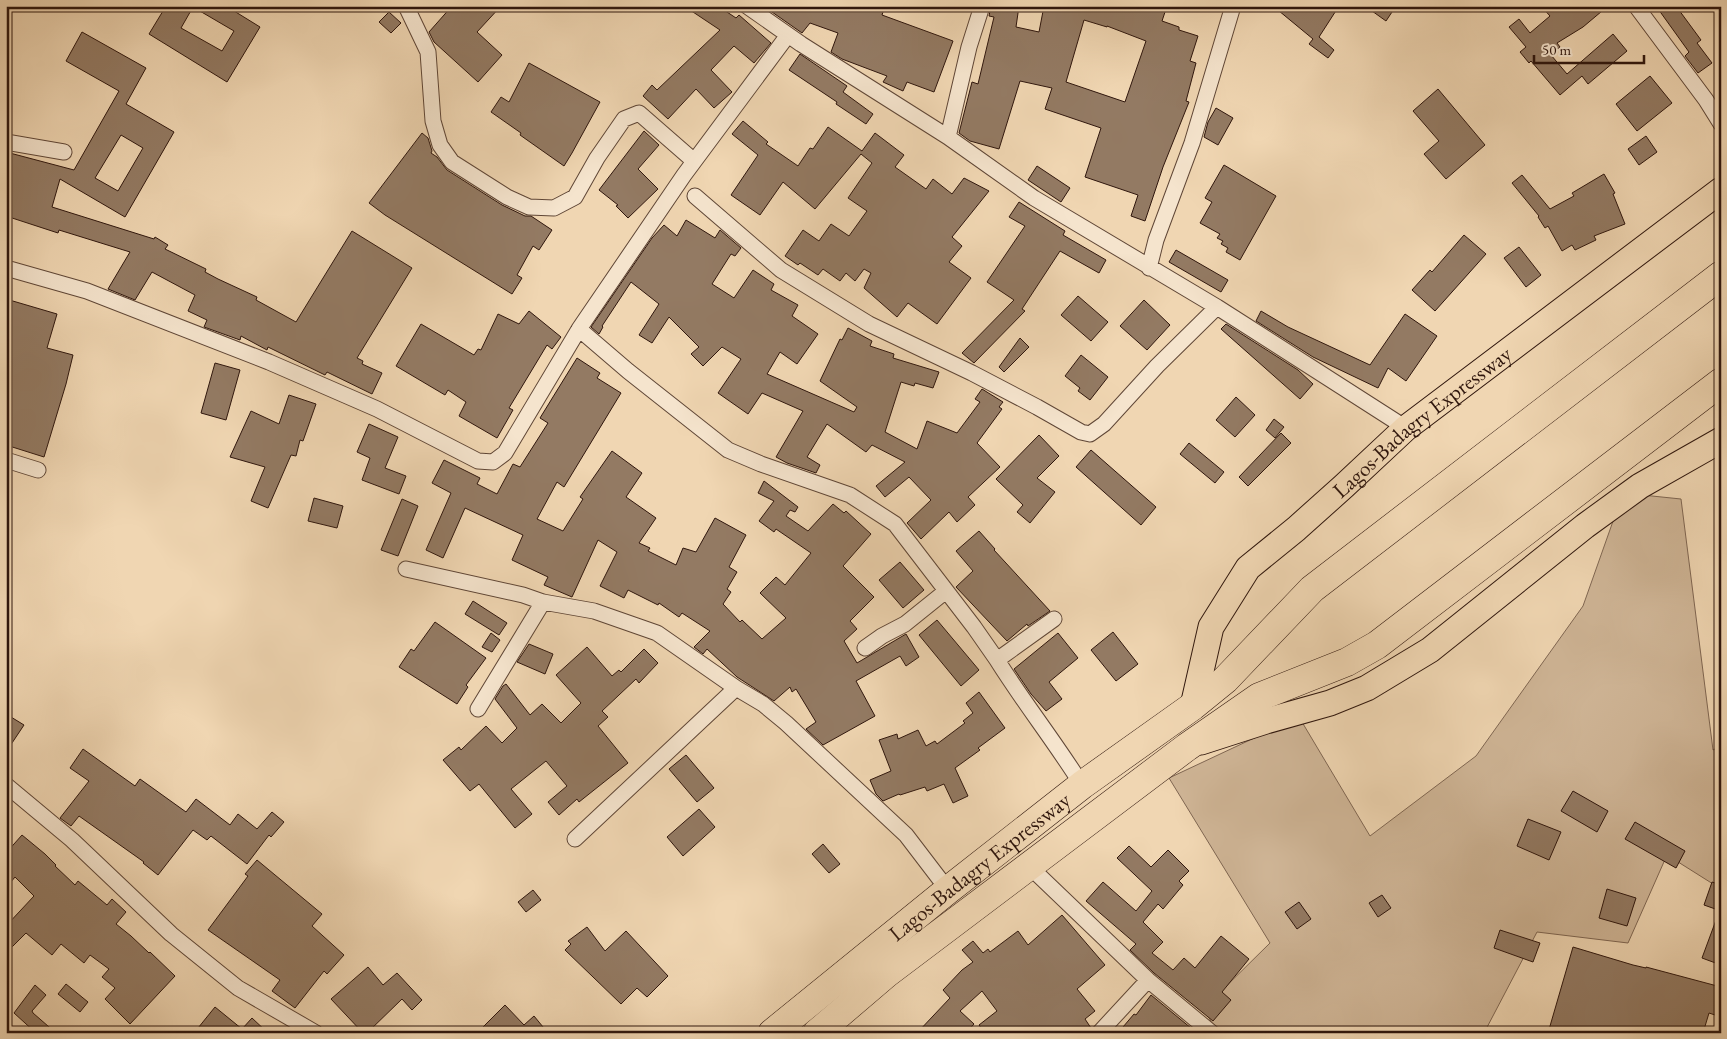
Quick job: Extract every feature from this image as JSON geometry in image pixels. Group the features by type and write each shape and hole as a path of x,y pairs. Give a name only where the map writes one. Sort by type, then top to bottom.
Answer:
{"highway":[{"name":"Lagos-Badagry Expressway","path":"772,1033 948,890 1082,785 1193,706 1226,680 1312,589 1721,276"},
{"name":"Lagos-Badagry Expressway","path":"817,1033 886,974 1187,747 1259,697 1347,662 1377,645 1721,382"}],"main road":[{"name":"Lagos-Badagry Expressway","path":"1193,706 1211,627 1248,568 1330,498 1406,428 1721,190"},
{"name":"Lagos-Badagry Expressway","path":"1187,747 1266,721 1330,703 1367,688 1430,650 1585,526 1640,486 1721,440"}],"street":[{"path":"406,6 428,52 433,121 440,145 452,162 507,197 530,207 554,208 575,197 597,158 624,119 639,113 694,161"},
{"path":"747,6 788,35 948,137 1034,198 1217,307 1406,428"},
{"path":"948,137 969,47 982,6"},
{"path":"1149,268 1156,240 1192,143 1233,6"},
{"path":"1636,6 1706,100 1721,124"},
{"path":"6,268 86,291 269,362 378,410 478,461 493,462 505,453 579,329 694,161 788,35"},
{"path":"6,142 64,152"},
{"path":"695,196 781,270 869,324 1037,406 1081,432 1090,434 1104,424 1157,366 1217,307"},
{"path":"579,329 728,450 761,464 850,495 895,524 974,627 1082,785"},
{"path":"6,460 38,470"},
{"path":"406,569 523,595 543,602 594,611 656,633 736,688 763,704 786,723 906,835 948,890"},
{"path":"865,648 882,636 905,624 946,591"},
{"path":"478,709 543,602"},
{"path":"997,660 1054,619"},
{"path":"574,839 736,688"},
{"path":"6,785 72,840 171,934 238,988 291,1027 316,1033"},
{"path":"1030,866 1148,980 1212,1033"},
{"path":"1099,1033 1148,980"}],"shaded area":[{"path":"1623,493 1681,499 1713,750 1721,746 1721,889 1667,855 1628,943 1537,932 1484,1033 1217,1033 1204,1008 1270,943 1169,778 1299,717 1370,836 1476,756 1583,606"}],"building":[{"path":"166,6 226,6 260,27 227,82 149,34","holes":["193,7 234,31 222,51 181,28"]},
{"path":"452,6 501,6 477,32 502,55 478,82 434,42 429,32"},
{"path":"684,6 718,6 736,18 739,15 771,43 754,63 734,46 711,70 732,92 714,108 696,89 668,119 643,96 652,85 657,90 720,30"},
{"path":"775,6 885,6 882,15 953,41 934,92 907,82 903,91 883,82 887,76 842,59 831,52 838,33 810,23 802,33 772,12"},
{"path":"991,6 1019,6 1016,27 1039,32 1044,6 1167,6 1162,21 1179,27 1179,30 1198,36 1190,61 1196,63 1186,101 1189,102 1163,167 1145,221 1131,216 1138,195 1085,177 1101,128 1045,109 1052,88 1020,81 999,149 970,141 959,133 972,82 978,84 994,17 989,16","holes":["1084,20 1146,41 1125,102 1066,82"]},
{"path":"1273,6 1339,6 1319,37 1334,50 1328,58 1309,44 1313,39"},
{"path":"1365,6 1396,6 1386,21"},
{"path":"1541,6 1608,6 1583,27 1557,43 1560,47 1551,55 1567,74 1613,34 1627,51 1588,84 1582,76 1560,95 1531,61 1529,63 1520,52 1526,47 1509,27 1519,19 1530,33 1550,16"},
{"path":"1656,6 1676,6 1701,40 1697,43 1712,63 1698,73 1685,56 1689,52"},
{"path":"389,12 401,23 391,33 379,22"},
{"path":"82,32 146,68 126,104 174,132 125,217 60,179 52,207 154,239 155,237 168,245 165,249 206,269 205,272 218,279 257,297 256,300 296,322 352,231 412,268 357,358 363,361 362,364 382,373 372,394 327,372 325,375 268,347 267,350 241,336 240,340 204,327 207,320 188,311 195,295 152,272 135,300 108,289 130,252 59,230 58,233 6,216 6,152 74,170 119,91 66,61","holes":["121,135 143,148 118,191 95,178"]},
{"path":"800,54 847,86 843,92 873,114 866,124 789,70"},
{"path":"529,63 600,102 564,166 491,112 501,97 509,102"},
{"path":"1650,76 1672,103 1637,131 1616,104"},
{"path":"1438,89 1485,145 1446,179 1424,154 1439,141 1413,111"},
{"path":"1216,108 1233,118 1218,145 1204,137 1208,122"},
{"path":"743,121 768,142 766,144 798,166 810,148 813,149 828,127 862,151 875,133 904,155 895,167 926,189 933,179 952,194 964,178 989,191 952,237 962,246 949,262 971,278 937,324 908,303 897,317 864,288 871,273 864,269 855,281 846,273 840,281 823,269 818,275 785,256 803,230 819,241 831,224 849,236 867,211 848,198 872,163 861,154 815,209 783,182 760,215 731,195 758,155 732,134"},
{"path":"644,131 659,145 638,169 658,189 628,218 616,206 618,205 599,190"},
{"path":"422,133 428,138 431,153 437,157 447,170 502,205 525,216 531,216 552,230 539,250 533,246 517,275 522,278 512,294 385,215 369,203"},
{"path":"1646,136 1657,152 1639,165 1628,149"},
{"path":"1224,165 1276,196 1240,260 1226,252 1228,248 1221,244 1223,241 1217,238 1220,234 1200,223 1212,202 1205,198"},
{"path":"1037,166 1070,188 1061,202 1028,180"},
{"path":"1604,174 1615,193 1613,194 1625,224 1594,236 1596,240 1575,250 1572,245 1562,251 1548,226 1545,228 1539,216 1512,183 1522,175 1550,209 1574,196 1572,193"},
{"path":"1019,202 1065,231 1063,235 1106,260 1099,273 1060,251 1022,309 1025,311 974,363 962,353 1014,300 987,282 1025,226 1009,217"},
{"path":"686,220 715,238 720,230 741,248 735,256 731,254 712,284 734,298 753,270 774,284 771,290 798,305 792,316 818,334 797,364 780,352 767,374 854,412 857,407 820,381 840,339 842,340 848,328 872,341 870,346 894,354 893,358 939,372 933,388 915,383 914,386 901,382 885,432 917,449 927,421 957,433 980,402 975,399 982,389 1003,402 999,407 1002,409 977,443 1000,467 968,497 975,505 957,522 949,512 921,539 907,523 931,500 909,477 885,497 876,486 905,462 872,445 866,452 827,424 807,457 820,465 816,473 776,457 803,411 762,393 748,414 718,393 741,359 722,347 703,366 691,354 699,347 669,317 652,343 639,335 659,304 631,282 602,326 599,334 591,327 652,238 664,225 677,236"},
{"path":"1464,235 1486,254 1435,311 1412,290 1430,270 1432,272"},
{"path":"1519,247 1541,275 1526,287 1504,258"},
{"path":"1176,250 1228,280 1221,292 1169,262"},
{"path":"1078,296 1108,322 1091,341 1061,315"},
{"path":"6,299 57,314 47,348 73,355 44,457 6,445"},
{"path":"1144,300 1170,325 1147,350 1120,326"},
{"path":"529,311 561,337 552,349 547,345 509,408 513,410 497,438 459,416 466,402 448,390 445,395 396,366 421,324 474,355 478,349 481,350 498,314 519,324"},
{"path":"1261,311 1288,327 1370,365 1405,314 1437,336 1406,381 1388,368 1378,388 1313,357 1256,321"},
{"path":"1226,324 1298,370 1313,384 1300,399 1221,329"},
{"path":"1020,338 1029,347 1004,372 999,367"},
{"path":"1081,355 1108,377 1090,400 1078,391 1080,388 1065,376"},
{"path":"577,358 600,373 597,378 621,393 564,487 557,482 537,519 563,531 583,499 580,497 612,451 642,473 626,497 656,518 639,543 650,548 648,551 676,565 683,548 696,552 715,518 746,535 729,567 737,572 727,589 731,592 723,604 740,622 742,620 762,639 786,618 760,593 776,577 785,585 811,553 776,529 774,532 759,521 774,501 758,493 764,481 798,507 795,512 790,510 786,516 808,531 833,504 844,513 846,511 871,534 843,566 874,597 850,621 857,629 844,641 857,663 906,634 919,657 906,666 900,656 856,681 875,716 823,745 806,729 816,722 796,689 792,692 790,687 774,701 737,677 707,649 703,654 694,647 710,631 682,613 679,617 659,603 658,605 628,590 624,598 600,586 617,552 598,540 572,597 544,585 548,577 512,560 523,535 465,508 443,558 426,550 451,493 432,483 444,460 480,478 477,484 497,494 513,464 520,467 548,423 540,418"},
{"path":"215,363 240,370 226,420 201,413"},
{"path":"289,395 316,404 303,441 300,440 296,456 291,455 268,508 251,501 265,467 230,457 251,411 279,424"},
{"path":"1236,397 1255,415 1235,437 1216,420"},
{"path":"1274,419 1284,427 1275,438 1266,430"},
{"path":"369,424 398,437 385,468 406,476 399,494 362,480 370,458 357,452"},
{"path":"1281,433 1291,443 1248,486 1239,477"},
{"path":"1039,435 1059,456 1037,478 1055,492 1030,523 1017,512 1023,505 996,479"},
{"path":"1189,443 1224,472 1215,483 1180,454"},
{"path":"1091,450 1156,507 1141,525 1076,467"},
{"path":"314,498 343,506 337,528 308,521"},
{"path":"402,499 418,506 398,556 381,550"},
{"path":"979,531 1050,611 1028,626 1027,624 1007,641 956,587 973,571 956,551"},
{"path":"900,562 924,590 903,608 879,580"},
{"path":"473,601 507,623 499,635 465,614"},
{"path":"937,620 979,670 961,686 919,635"},
{"path":"435,622 486,658 466,685 468,687 457,704 399,667 411,649 414,651"},
{"path":"1113,632 1138,664 1116,681 1091,650"},
{"path":"491,633 500,640 492,652 482,647"},
{"path":"1058,633 1078,658 1049,682 1062,699 1046,711 1031,694 1014,669"},
{"path":"529,644 553,654 545,674 517,662"},
{"path":"587,647 612,676 619,670 621,672 644,649 658,663 639,683 636,679 602,711 608,717 598,726 628,763 579,802 577,799 559,815 548,802 567,786 546,761 511,789 532,814 515,828 479,784 470,791 443,760 459,747 461,750 486,726 502,743 517,728 495,699 506,684 530,715 542,704 561,723 581,703 556,675"},
{"path":"979,692 1005,728 978,748 980,750 955,768 968,796 953,803 944,784 927,791 925,787 899,794 883,801 876,794 870,780 891,771 879,740 897,734 898,739 918,730 926,746 935,741 937,744 965,723 963,721 973,713 966,703"},
{"path":"11,717 24,725 6,752 6,723"},
{"path":"83,749 135,786 140,779 186,812 196,799 230,825 238,814 257,829 272,812 284,822 271,837 269,835 247,864 211,836 207,840 193,830 158,875 144,862 79,816 71,826 60,818 89,781 70,768"},
{"path":"686,755 714,788 697,802 669,769"},
{"path":"1573,791 1608,811 1597,832 1561,811"},
{"path":"699,809 715,827 683,856 667,837"},
{"path":"1528,819 1561,832 1549,860 1517,846"},
{"path":"1635,822 1685,851 1676,868 1625,839"},
{"path":"22,835 45,854 75,885 78,881 107,905 112,899 126,912 116,924 175,976 130,1024 105,999 115,988 102,977 109,969 90,955 84,963 61,944 52,955 26,933 6,953 6,926 34,896 15,877 6,888 6,853"},
{"path":"823,844 840,864 829,873 812,854"},
{"path":"1129,846 1151,867 1168,850 1189,871 1179,881 1183,885 1163,909 1158,904 1143,922 1163,942 1152,953 1173,970 1184,958 1195,968 1221,936 1249,959 1222,992 1231,1000 1213,1021 1154,973 1130,950 1136,944 1086,901 1103,882 1136,911 1152,891 1117,858"},
{"path":"257,860 322,914 312,926 344,955 327,974 324,971 295,1008 272,991 280,980 208,930 248,876 245,874"},
{"path":"1712,882 1721,885 1721,911 1704,905"},
{"path":"1607,889 1636,898 1627,926 1599,918"},
{"path":"533,890 541,900 526,912 518,902"},
{"path":"1382,895 1391,908 1378,917 1369,903"},
{"path":"1299,902 1311,919 1297,929 1285,912"},
{"path":"1719,912 1721,912 1721,965 1702,958"},
{"path":"1062,915 1105,965 1077,989 1095,1011 1085,1019 1091,1028 1090,1033 985,1033 979,1025 997,1011 982,991 960,1011 974,1024 966,1033 917,1033 950,998 943,990 962,970 973,962 962,950 973,941 983,953 988,949 990,952 1018,931 1028,945"},
{"path":"587,927 605,951 626,931 668,976 647,997 637,988 621,1004 565,950 571,944 568,941"},
{"path":"1500,930 1540,943 1533,962 1494,948"},
{"path":"1573,947 1633,965 1721,987 1721,1017 1709,1013 1703,1033 1548,1033"},
{"path":"368,967 383,985 397,973 422,1000 412,1010 402,999 367,1033 363,1033 331,999"},
{"path":"66,984 88,1002 80,1012 58,994"},
{"path":"35,985 46,995 32,1011 56,1033 36,1033 14,1013"},
{"path":"1151,995 1197,1033 1129,1033 1123,1027 1134,1014 1136,1015"},
{"path":"505,1005 524,1025 534,1016 548,1033 477,1033"},
{"path":"215,1007 242,1029 252,1018 268,1033 194,1033"}]}
